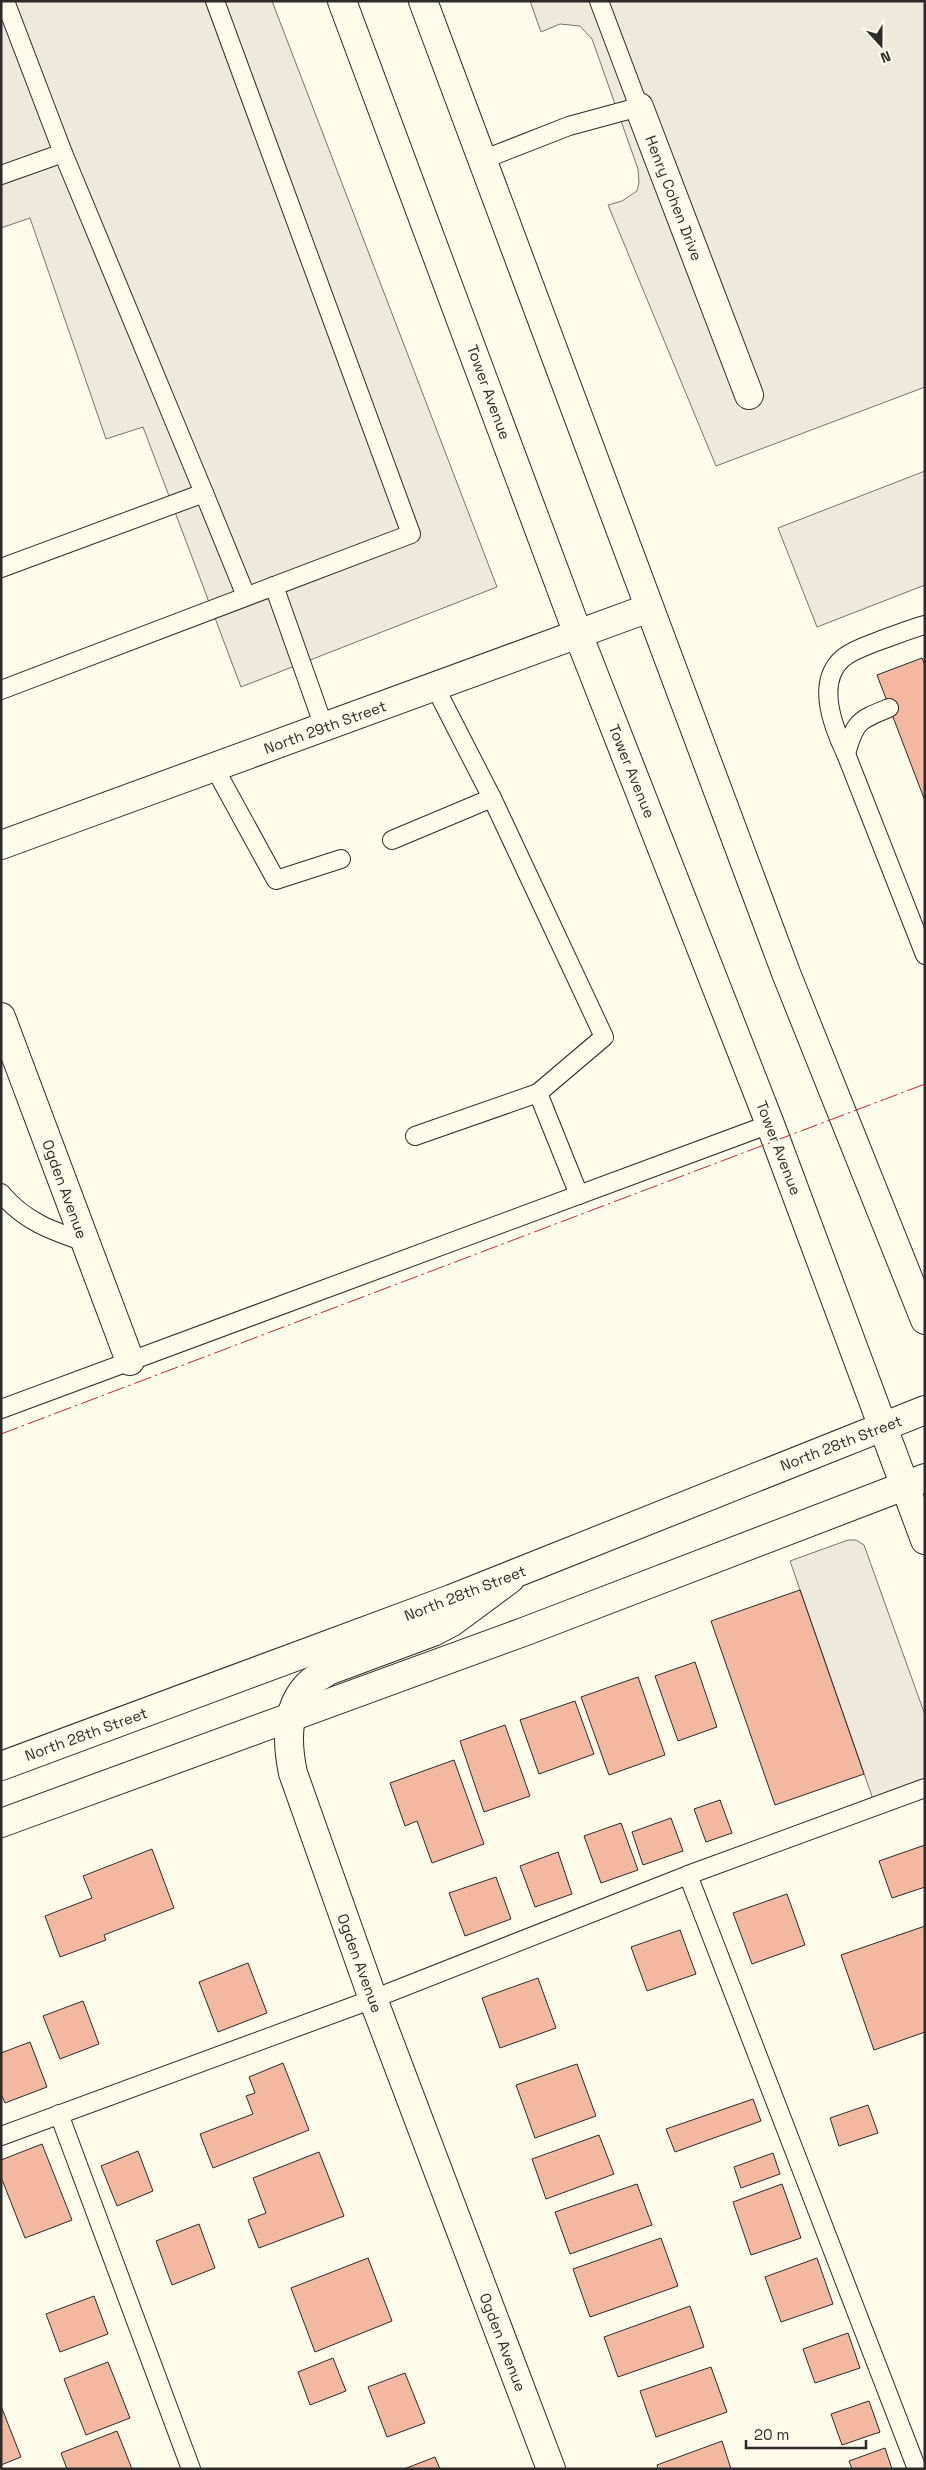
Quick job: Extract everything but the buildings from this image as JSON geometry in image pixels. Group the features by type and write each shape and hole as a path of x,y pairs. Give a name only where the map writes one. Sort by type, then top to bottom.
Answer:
{"main road":[{"name":"Tower Avenue","path":"342,1 578,634 770,1124 883,1426 914,1482 925,1540"},
{"path":"423,1 786,973 925,1320"},
{"name":"Henry Cohen Drive","path":"639,106 749,395"},
{"name":"North 29th Street","path":"1,846 649,608"},
{"name":"Ogden Avenue","path":"1,1016 130,1361"},
{"name":"North 28th Street","path":"1,1766 451,1599 925,1410"},
{"path":"1,1824 526,1631 914,1482"},
{"name":"Ogden Avenue","path":"523,1570 452,1622 433,1632 328,1671 306,1687 290,1718 289,1753 293,1773 373,1999 552,2469"}],"lane":[{"path":"5,1 63,153 246,596"},
{"path":"1,690 411,534 215,1"},
{"name":"Henry Cohen Drive","path":"599,1 639,106"},
{"path":"482,160 569,126 639,106"},
{"path":"1,175 63,153"},
{"path":"1,568 204,492"},
{"path":"274,586 324,727"},
{"path":"925,625 862,648 843,658 835,669 829,685 830,710 834,730 846,754 925,955"},
{"path":"416,1136 538,1093 604,1037 492,798 435,687"},
{"path":"846,754 851,735 857,724 889,708"},
{"path":"214,767 276,880 341,859"},
{"path":"392,840 492,798"},
{"path":"538,1093 579,1194"},
{"path":"1,1409 770,1124"},
{"path":"1,1193 18,1212 44,1228 85,1242"},
{"path":"1,2136 373,1999 688,1875 925,1788"},
{"path":"688,1875 917,2469"},
{"path":"59,2114 191,2469"}],"shaded area":[{"path":"1,1 272,1 497,587 241,687 143,427 106,439 30,218 1,228"},
{"path":"530,1 925,1 925,387 716,466 608,205 622,201 637,191 639,182 638,169 592,39 580,26 560,24 541,32"},
{"path":"925,471 925,585 817,627 778,528"},
{"path":"848,1540 856,1540 864,1545 925,1715 925,1788 875,1805 790,1561"}],"power":[{"path":"1,1434 925,1084"}]}
